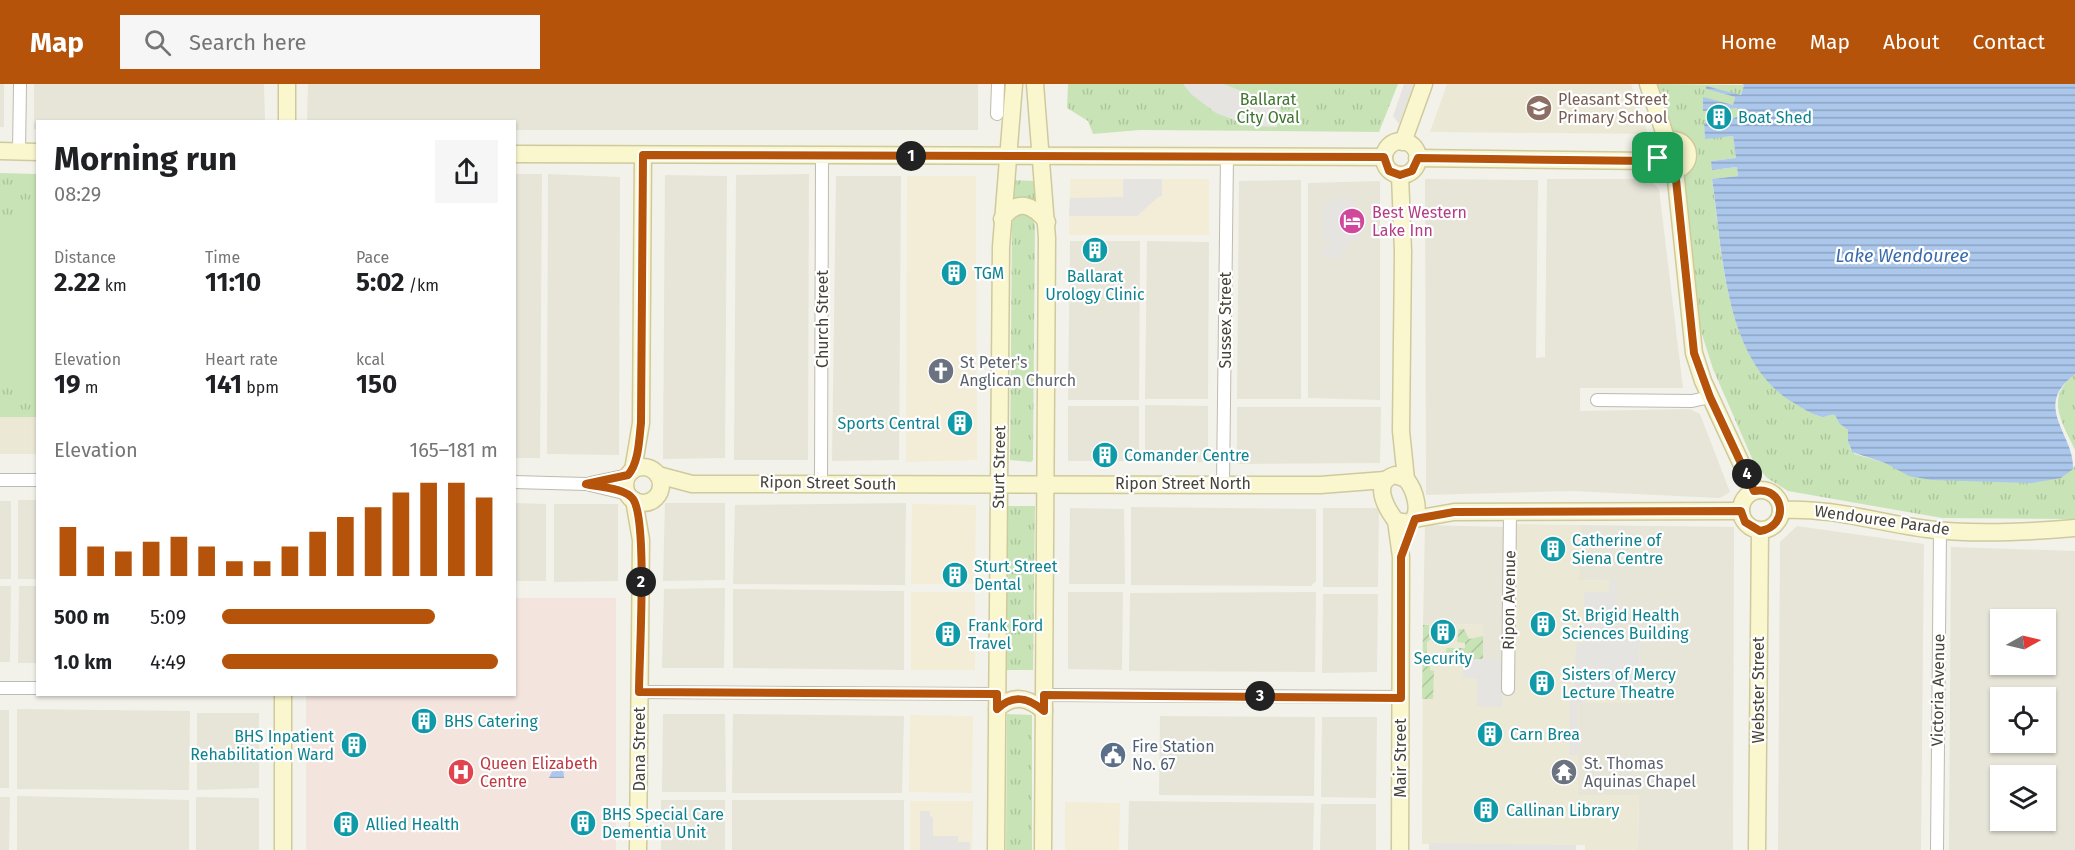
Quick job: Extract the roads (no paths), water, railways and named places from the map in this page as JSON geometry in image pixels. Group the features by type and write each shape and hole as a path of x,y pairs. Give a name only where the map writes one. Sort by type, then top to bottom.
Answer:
{"street":[{"path":"19,152 20,84"},
{"path":"287,84 287,120"},
{"path":"998,84 998,114"},
{"name":"Sturt Street","path":"996,850 1002,219 1014,84"},
{"path":"1035,84 1047,222 1043,850"},
{"path":"1403,142 1424,84"},
{"path":"1648,84 1667,141"},
{"path":"1667,141 1677,141 1687,151 1686,161 1675,170 1664,168 1658,158 1659,148 1667,141"},
{"path":"1403,142 1413,147 1418,158 1412,171 1400,175 1389,171 1384,157 1390,146 1403,142"},
{"path":"0,151 36,152"},
{"path":"516,154 1384,157"},
{"path":"643,155 641,423 631,473 626,484 643,497"},
{"name":"Church Street","path":"821,483 822,155"},
{"name":"Sussex Street","path":"1223,483 1227,156"},
{"path":"1418,158 1649,161 1658,158"},
{"path":"1675,170 1692,345 1710,397 1754,491"},
{"path":"1394,479 1401,431 1403,252 1400,175"},
{"path":"1002,219 1010,210 1024,205 1037,210 1047,222"},
{"path":"1597,400 1692,401 1710,397"},
{"path":"641,423 654,472 661,484 643,497"},
{"path":"586,484 631,473 642,467 654,472"},
{"name":"Ripon Street South","path":"654,472 692,484 1045,483"},
{"path":"1394,479 1382,486 1383,498 1410,516 1454,512 1741,511"},
{"path":"1394,479 1412,489 1410,516"},
{"name":"Ripon Street North","path":"1045,483 1320,485 1394,479"},
{"path":"0,480 36,480"},
{"path":"516,482 586,484 643,497 692,484"},
{"name":"Ripon Street North","path":"1320,485 1383,498"},
{"path":"1754,491 1772,493 1777,497 1781,510 1773,527 1760,531 1745,522 1741,511 1744,500 1754,491"},
{"name":"Dana Street","path":"638,850 643,497"},
{"name":"Wendouree Parade","path":"1781,510 1830,511 1940,531 2056,531 2075,528"},
{"name":"Ripon Avenue","path":"1508,689 1510,512"},
{"name":"Mair Street","path":"1400,850 1401,557 1410,516"},
{"name":"Webster Street","path":"1757,850 1760,531"},
{"name":"Victoria Avenue","path":"1936,850 1940,531"},
{"name":"Wendouree Parade","path":"2056,531 2075,536"},
{"path":"0,688 36,688"},
{"path":"997,694 1013,689 1044,695"},
{"path":"639,692 997,694 1024,699 1044,695 1401,698"},
{"path":"283,696 283,850"}],"water":[{"name":"Lake Wendouree","path":"1742,84 2075,84 2075,374 2062,386 2056,398 2058,421 2072,456 2073,469 2061,478 2032,483 1931,480 1909,476 1885,463 1852,452 1848,441 1848,430 1839,423 1835,415 1823,417 1812,413 1794,403 1771,385 1753,361 1740,333 1730,303 1724,271 1712,179 1738,176 1737,167 1712,170 1711,161 1736,158 1733,136 1705,139 1704,123 1729,120 1739,116 1737,108 1703,111 1703,97 1733,105 1735,97 1706,89 1706,86 1741,95 1744,85"},
{"path":"555,765 563,765 564,778 549,778"}],"place":[{"name":"Pleasant Street Primary School","path":"1539,108"},
{"name":"Boat Shed","path":"1719,117"},
{"name":"Best Western Lake Inn","path":"1352,221"},
{"name":"Ballarat Urology Clinic","path":"1095,250"},
{"name":"TGM","path":"954,273"},
{"name":"St Peter's Anglican Church","path":"941,371"},
{"name":"Sports Central","path":"960,423"},
{"name":"Comander Centre","path":"1105,455"},
{"name":"Catherine of Siena Centre","path":"1553,549"},
{"name":"Sturt Street Dental","path":"955,575"},
{"name":"St. Brigid Health Sciences Building","path":"1543,624"},
{"name":"Security","path":"1443,632"},
{"name":"Frank Ford Travel","path":"948,634"},
{"name":"Sisters of Mercy Lecture Theatre","path":"1542,683"},
{"name":"BHS Catering","path":"424,721"},
{"name":"Carn Brea","path":"1490,734"},
{"name":"BHS Inpatient Rehabilitation Ward","path":"354,745"},
{"name":"Fire Station No. 67","path":"1113,755"},
{"name":"Queen Elizabeth Centre","path":"461,772"},
{"name":"St. Thomas Aquinas Chapel","path":"1564,772"},
{"name":"Callinan Library","path":"1486,810"},
{"name":"BHS Special Care Dementia Unit","path":"583,823"},
{"name":"Allied Health","path":"346,824"}],"park label":[{"name":"Ballarat City Oval","path":"1268,108"}]}
